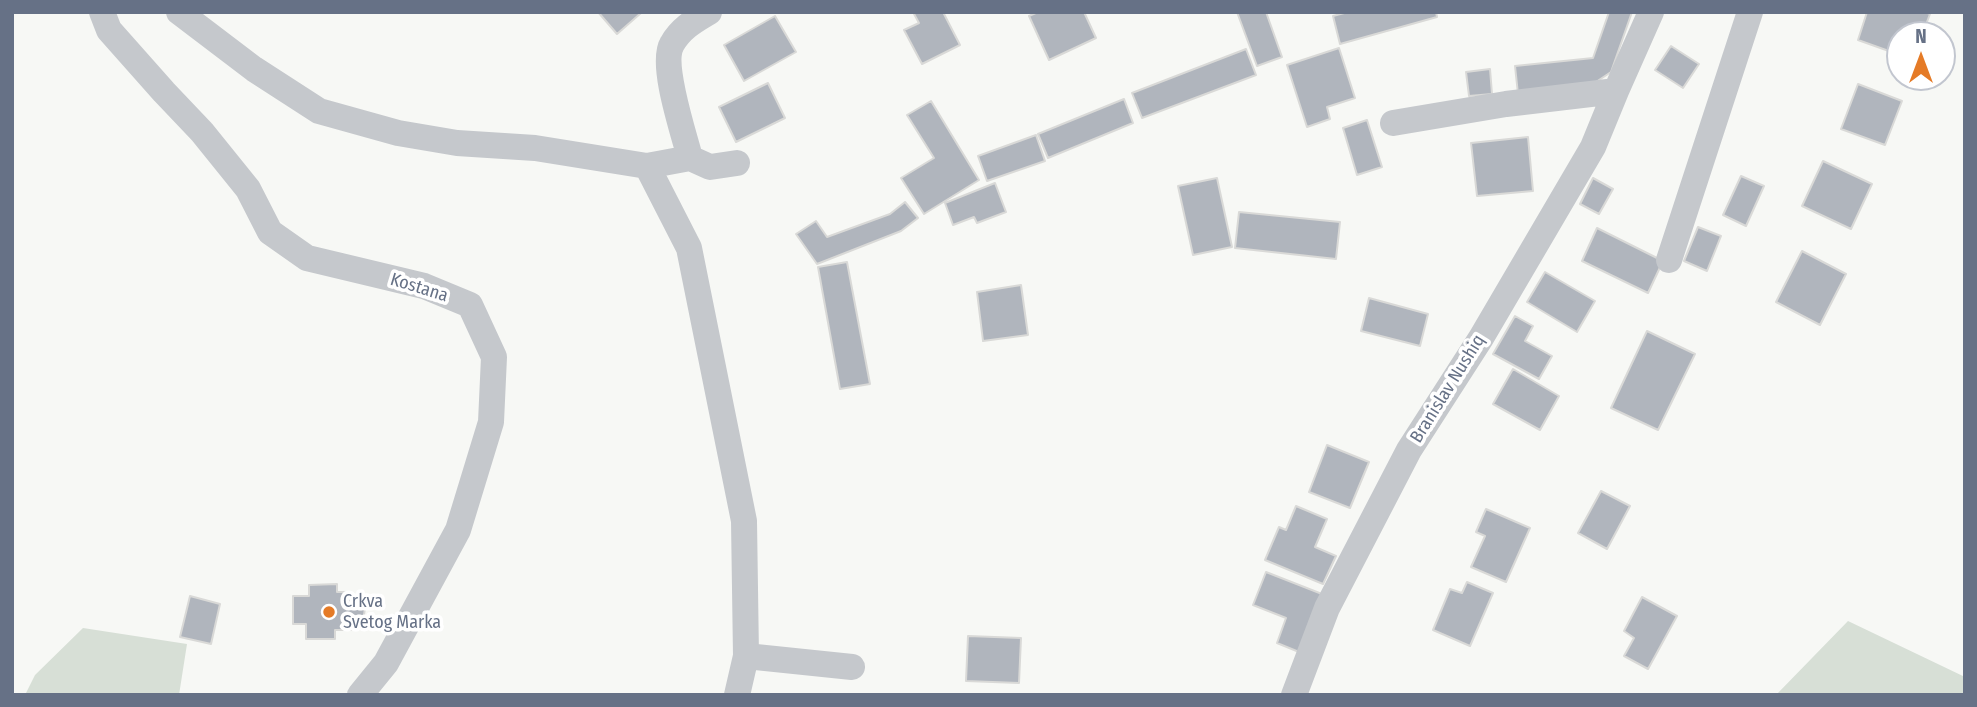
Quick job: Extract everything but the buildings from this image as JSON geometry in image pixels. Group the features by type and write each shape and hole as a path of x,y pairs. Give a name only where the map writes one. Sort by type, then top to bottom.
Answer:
{"street":[{"name":"Kostana","path":"102,12 109,30 202,132 248,188 270,232 307,258 424,286 470,304 494,357 491,422 458,530 386,663 360,695"},
{"path":"179,12 254,69 318,111 398,133 457,143 535,148 647,166 690,158 710,167 737,163"},
{"path":"690,158 668,68 670,47 685,27 709,12"},
{"name":"Branislav Nushiq","path":"1294,695 1327,608 1403,463 1481,338 1593,147 1651,12"},
{"path":"1669,260 1751,12"},
{"path":"1393,123 1506,104 1616,91"},
{"path":"647,166 689,248 740,496 744,521 746,656 737,695"},
{"path":"746,656 852,667"}],"shaded area":[{"path":"1848,621 1965,677 1965,695 1776,695"},
{"path":"83,628 187,644 179,695 25,695 35,675"}],"place":[{"name":"Crkva Svetog Marka","path":"329,612"}]}
